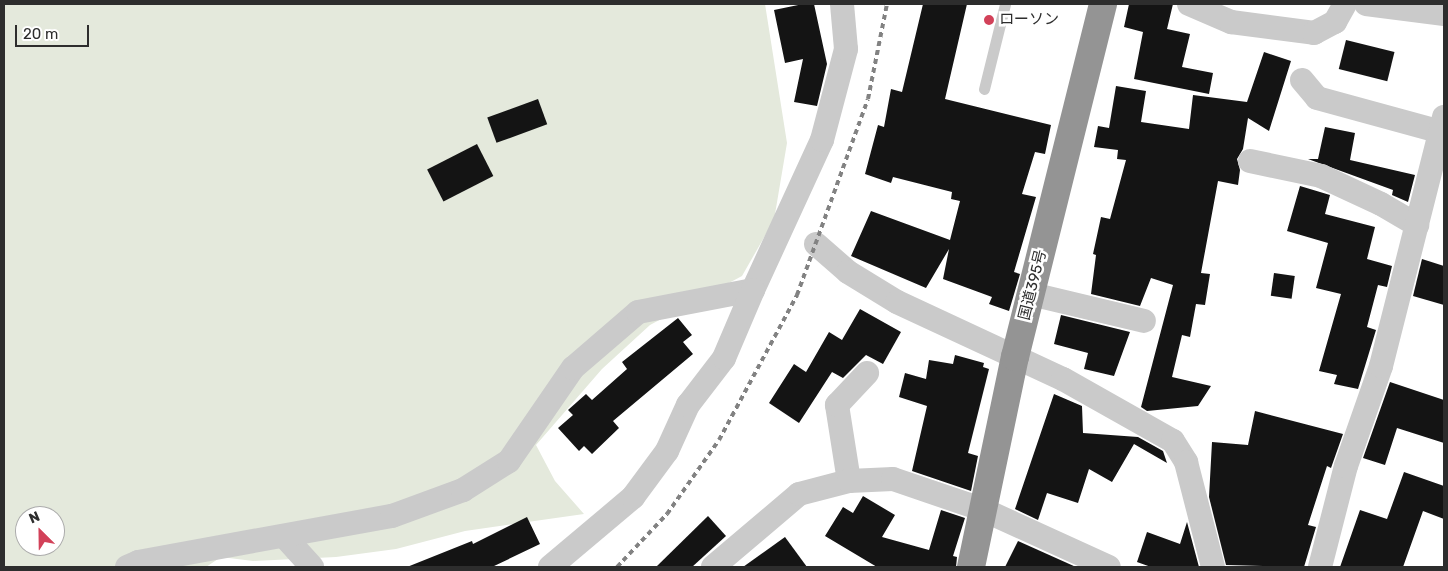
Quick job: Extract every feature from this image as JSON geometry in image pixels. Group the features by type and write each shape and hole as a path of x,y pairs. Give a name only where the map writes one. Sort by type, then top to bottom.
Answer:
{"highway":[{"name":"国道395号","path":"971,567 1015,357 1103,4"}],"street":[{"path":"550,567 633,497 667,450 688,405 724,358 822,140 846,49 842,4"},
{"path":"1189,4 1232,22 1314,33 1335,22 1346,4"},
{"path":"1366,4 1444,14"},
{"path":"1302,80 1317,98 1442,124 1381,366 1346,466 1320,567"},
{"path":"1250,161 1321,176 1381,204 1417,225"},
{"path":"816,244 848,272 918,311 1064,380 1173,441 1186,462 1214,567"},
{"path":"127,567 138,562 392,516 463,490 509,461 573,368 638,312 753,290"},
{"path":"1031,294 1144,322"},
{"path":"849,481 837,406 867,373"},
{"path":"713,567 799,494 849,481 894,479 984,510 1108,567"},
{"path":"284,536 312,567"}],"lane":[{"path":"984,89 1004,4"}],"shaded area":[{"path":"4,4 765,4 787,143 774,220 742,276 650,325 602,369 536,445 555,481 584,514 465,531 396,549 336,557 253,561 221,557 206,567 4,567"}],"building":[{"path":"803,4 814,4 827,64 817,106 794,102 803,59 785,63 774,10"},
{"path":"923,4 967,4 945,99 1051,125 1045,154 1035,152 1022,194 1036,197 1014,272 1020,274 1009,311 989,304 992,297 943,279 949,249 926,288 851,256 871,211 950,240 960,201 951,199 952,192 893,177 891,183 865,174 878,125 884,127 891,89 902,92"},
{"path":"1129,4 1173,4 1167,29 1190,34 1182,67 1213,73 1209,94 1134,79 1143,32 1124,27"},
{"path":"1346,40 1395,52 1387,81 1339,69"},
{"path":"1264,52 1291,61 1269,131 1248,118 1243,149 1237,159 1240,170 1238,185 1218,181 1201,273 1210,274 1205,305 1196,304 1190,337 1182,335 1172,377 1211,386 1198,406 1147,411 1141,407 1173,285 1151,278 1140,306 1091,294 1096,255 1093,254 1101,217 1110,219 1126,160 1117,159 1118,150 1094,147 1098,126 1109,128 1116,86 1146,91 1141,122 1189,129 1193,95 1247,102"},
{"path":"538,99 547,124 496,143 487,117"},
{"path":"1325,127 1355,133 1350,160 1415,175 1408,202 1392,195 1393,190 1308,159 1318,159"},
{"path":"477,144 493,176 443,201 427,169"},
{"path":"1300,186 1330,195 1325,214 1375,227 1367,259 1392,266 1387,287 1378,285 1367,327 1376,330 1358,389 1334,384 1337,375 1319,371 1341,294 1316,288 1328,243 1287,231"},
{"path":"1422,259 1444,266 1444,305 1413,296"},
{"path":"1274,273 1295,276 1292,299 1271,296"},
{"path":"860,309 901,332 883,364 866,355 843,378 832,372 799,423 769,403 794,364 806,372 829,332 842,340"},
{"path":"1061,315 1130,332 1114,376 1084,369 1088,353 1054,344"},
{"path":"678,318 692,335 683,342 693,354 613,421 619,428 592,454 584,446 579,451 558,428 573,415 568,410 586,394 592,400 627,369 622,362"},
{"path":"955,355 984,363 983,367 989,369 968,453 978,456 971,491 912,471 927,406 899,397 905,373 926,379 929,360 953,364"},
{"path":"1390,382 1444,400 1444,443 1397,428 1385,465 1363,458"},
{"path":"1054,394 1082,406 1083,433 1138,437 1163,451 1167,463 1134,444 1112,482 1089,469 1078,503 1047,493 1038,520 1015,509"},
{"path":"1255,411 1343,434 1331,468 1327,466 1308,525 1316,527 1304,567 1226,565 1209,497 1212,442 1248,445"},
{"path":"1404,472 1444,486 1444,519 1423,511 1403,567 1340,567 1360,510 1387,519"},
{"path":"863,496 895,515 882,537 929,550 941,510 965,518 953,556 957,557 956,567 877,567 825,536 843,507 853,513"},
{"path":"708,516 726,536 692,567 656,567"},
{"path":"527,517 540,544 492,567 407,567 472,541 473,544"},
{"path":"1187,522 1199,567 1151,567 1137,562 1147,532 1180,544"},
{"path":"785,537 807,567 743,567"},
{"path":"1018,541 1076,567 1005,567"}],"railway":[{"path":"617,567 667,514 719,440 797,295 868,99 887,4"}],"place":[{"name":"ローソン","path":"989,20"}]}
